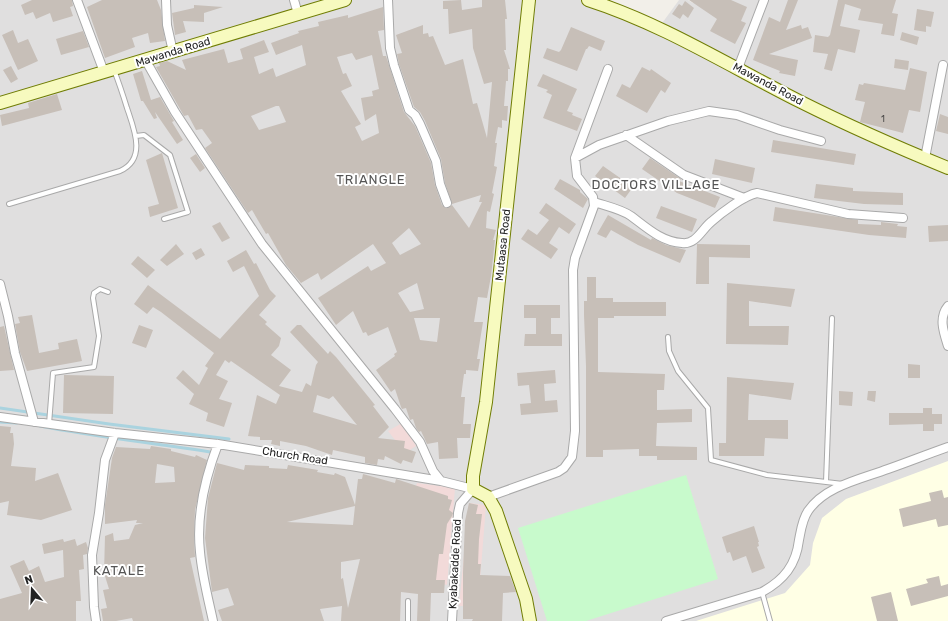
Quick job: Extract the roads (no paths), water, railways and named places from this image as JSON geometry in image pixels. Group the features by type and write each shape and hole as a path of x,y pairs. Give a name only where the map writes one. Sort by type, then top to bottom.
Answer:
{"street":[{"path":"77,0 109,71"},
{"path":"166,0 167,25 173,52"},
{"path":"294,0 298,14"},
{"name":"Mawanda Road","path":"0,103 146,61 345,0"},
{"path":"388,0 390,48 398,78 409,110 418,120 436,160 440,184 448,203"},
{"name":"Mutaasa Road","path":"473,489 473,476 486,402 529,0"},
{"name":"Mawanda Road","path":"588,0 638,20 738,68 801,102 948,168"},
{"path":"738,68 764,0"},
{"path":"146,61 175,112 262,244 400,414 420,442 434,471 441,481"},
{"path":"925,158 943,65"},
{"path":"488,497 558,472 569,463 572,458 575,431 573,270 575,258 594,211 594,202 590,193 577,176 575,158 608,69"},
{"path":"575,158 599,145 626,135 668,121 709,111 737,115 780,130 821,141"},
{"path":"626,135 684,175 744,198"},
{"path":"594,202 624,212 648,230 659,236 682,243 689,243 695,239 710,222 744,198 753,194 762,193 848,214 903,218"},
{"path":"0,284 15,353 34,422"},
{"path":"948,306 944,314 942,324 948,346"},
{"name":"Church Road","path":"0,417 115,433 218,444 441,481 473,489"},
{"path":"96,621 92,555 99,513 104,460 115,433"},
{"path":"213,621 201,558 199,533 200,515 207,471 218,444"},
{"path":"666,621 762,592 784,577 792,565 798,551 802,522 808,512 823,496 845,484 948,447"},
{"path":"473,489 488,497 496,511 526,599 530,621"},
{"name":"Kyabakadde Road","path":"452,621 458,513 460,504 473,489"}],"lane":[{"path":"9,204 125,168 135,156 136,136 109,71"},
{"path":"136,136 144,135 170,155 188,212 164,219"},
{"path":"49,424 53,373 94,367 99,336 94,293 100,289 108,292"},
{"path":"826,482 832,318"},
{"path":"668,337 669,351 678,371 708,408 711,460 767,475 845,484"},
{"path":"762,592 770,621"},
{"path":"408,601 408,621"}],"waterway":[{"path":"0,408 109,424 229,439"},
{"path":"0,422 17,423"},
{"path":"40,426 210,452"}],"district":[{"name":"TRIANGLE","path":"371,179"},
{"name":"DOCTORS VILLAGE","path":"656,184"},
{"name":"KATALE","path":"119,570"}]}
